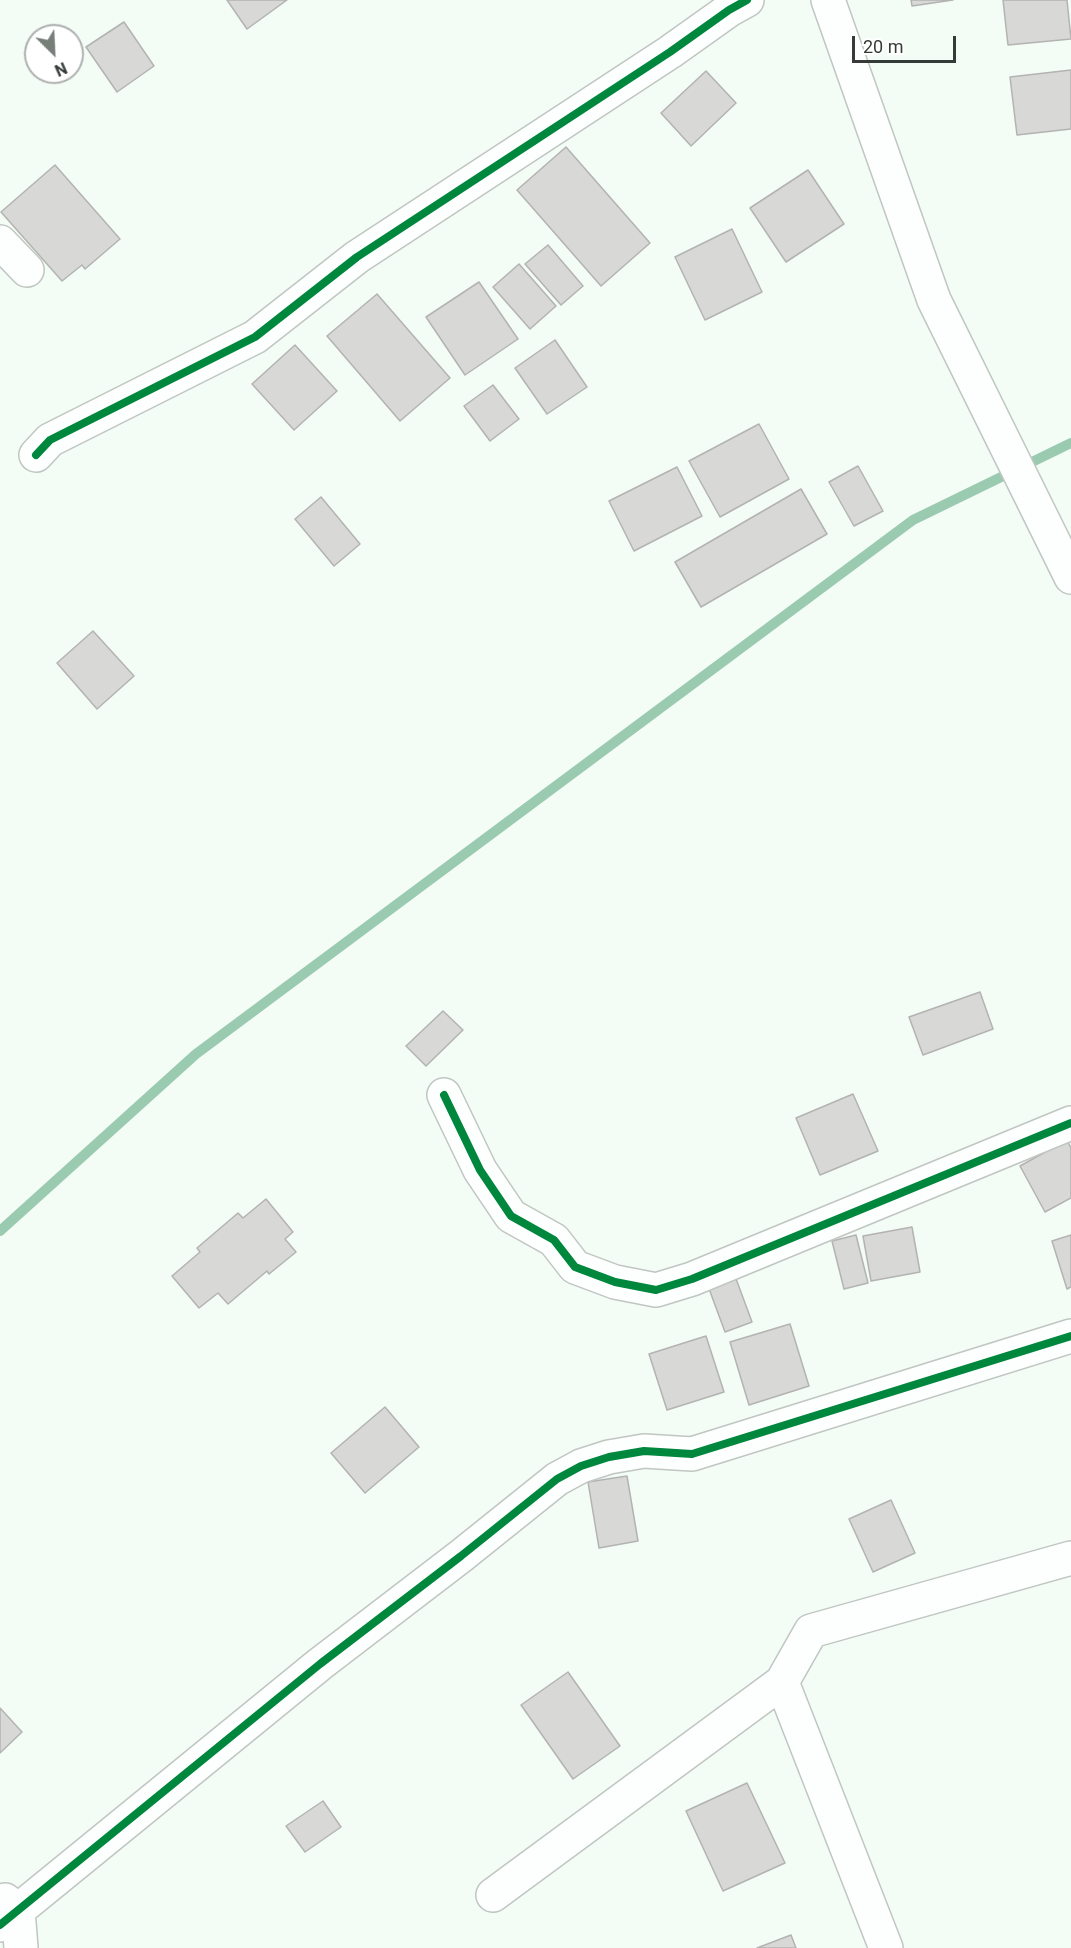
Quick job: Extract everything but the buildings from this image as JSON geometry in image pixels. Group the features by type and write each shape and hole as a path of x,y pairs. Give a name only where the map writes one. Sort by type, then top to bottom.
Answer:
{"street":[{"path":"36,455 50,440 255,337 357,257 747,0"},
{"path":"828,0 934,300 1071,577"},
{"path":"0,242 27,270"},
{"path":"444,1095 480,1170 512,1216 554,1240 575,1267 615,1282 656,1290 709,1272 1071,1123"},
{"path":"21,1948 6,1910 557,1479 573,1470 609,1457 644,1451 692,1454 1071,1336"},
{"path":"493,1895 782,1682 811,1630 1071,1557"},
{"path":"782,1682 886,1948"}],"waterway":[{"path":"0,1231 196,1054 913,520 1071,443"}],"cycle path":[{"path":"36,455 50,440 255,337 357,257 747,0"},
{"path":"444,1095 480,1170 511,1216 554,1240 575,1267 615,1282 656,1290 692,1279 1071,1123"},
{"path":"0,1925 320,1664 557,1479 581,1466 609,1457 644,1451 692,1454 1071,1336"}]}
